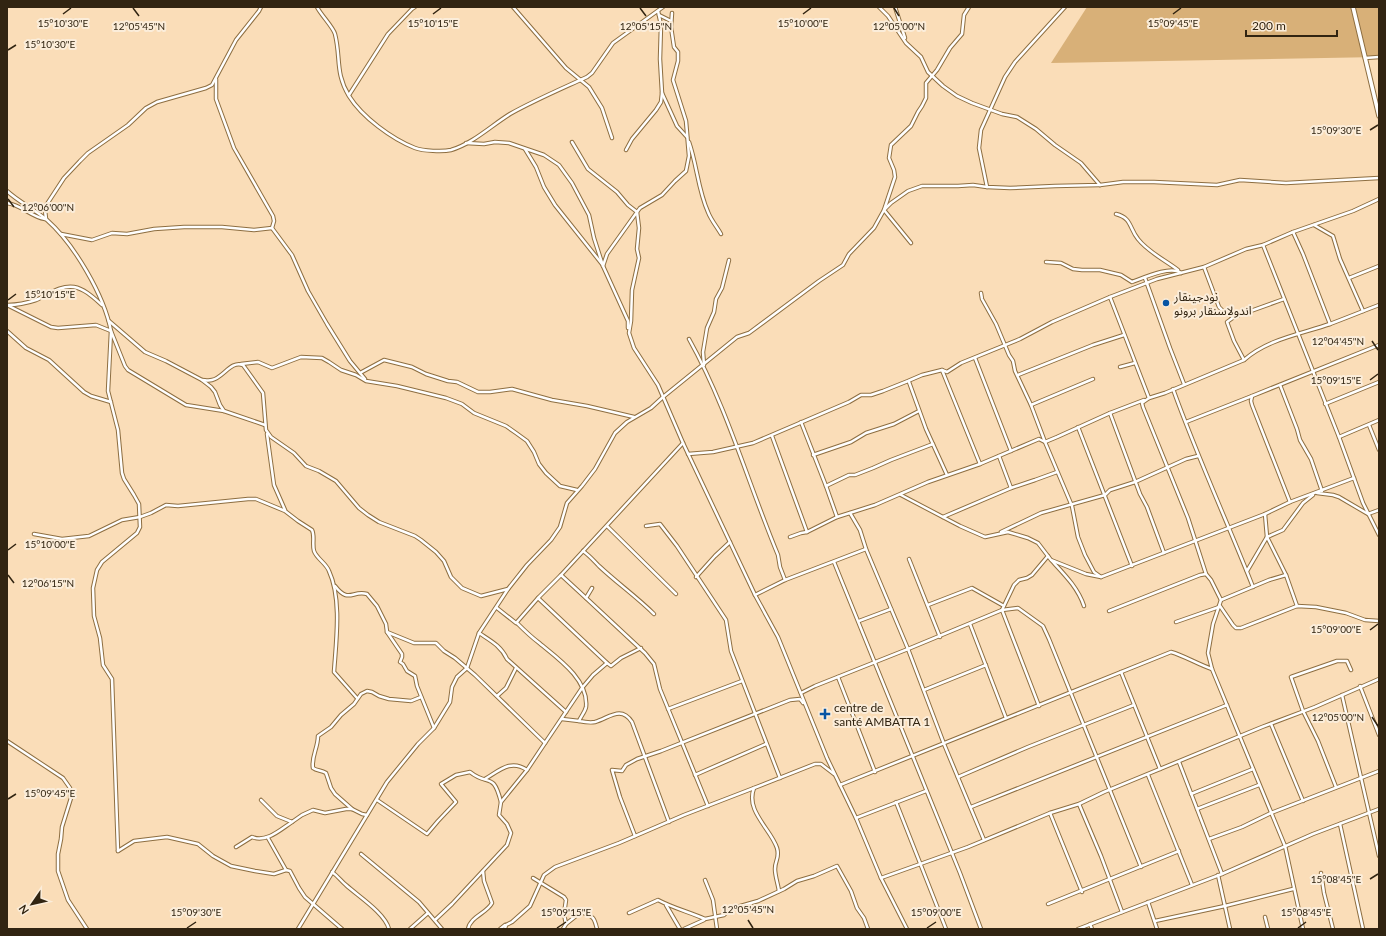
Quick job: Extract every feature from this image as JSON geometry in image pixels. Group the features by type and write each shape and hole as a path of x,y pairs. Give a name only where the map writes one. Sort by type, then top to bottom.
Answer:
{"street":[{"path":"46,219 45,210 47,204 64,178 88,153 128,125 151,105 206,88 212,84 236,40 261,7"},
{"path":"317,7 322,17 335,33 338,67 341,80 349,96 357,107 392,135 416,149 437,151 450,150 466,143 509,114 587,77 613,43 659,13 663,7"},
{"path":"349,96 388,34 415,7"},
{"path":"513,7 566,68 589,87 596,96 602,108 612,138"},
{"path":"880,7 888,16 906,43 921,57 931,76 957,96 972,104 1018,117 1081,163 1100,185"},
{"path":"895,7 906,43"},
{"path":"298,929 387,782 418,744 434,728 450,702 452,688 458,677 467,668 479,633 497,608 508,589 527,565 551,540 560,527 567,503 595,469 615,433 627,422 651,408 737,337 749,333 819,281 843,266 848,254 874,228 884,210 895,177 890,158 891,146 911,126 926,98 926,83 937,70 950,48 962,34 964,14 969,7"},
{"path":"987,187 979,148 981,130 1006,77 1015,62 1065,7"},
{"path":"1353,7 1379,116"},
{"path":"659,13 671,21"},
{"path":"626,150 632,139 661,102 661,25 659,13"},
{"path":"603,266 607,254 640,208 662,195 686,171 689,156 686,121 673,80 678,61 678,52 674,47 671,27 672,13"},
{"path":"1364,58 1379,57"},
{"path":"216,79 217,102 236,152 273,216 274,221 272,228"},
{"path":"662,93 677,126 687,137 708,214 721,234"},
{"path":"572,142 588,169 617,192 628,205 637,212 639,228 639,258 632,290 629,333"},
{"path":"466,143 509,143 544,155 559,164 572,183 589,216 603,266 628,321 629,333 634,348 658,386 688,454 755,595 778,636 800,693 835,775 856,818 881,878 906,929"},
{"path":"525,148 536,166 544,187 555,206 603,266"},
{"path":"884,210 908,191 922,186 973,185 1010,188 1100,185 1123,182 1217,185 1240,180 1286,183 1379,178"},
{"path":"7,191 46,219 60,234 73,252 95,287 109,320 111,331 128,370 186,405 224,411 265,425"},
{"path":"688,454 713,452 738,447 772,436 849,402 861,395 871,395 922,375 942,370 947,372 961,363 1020,339 1052,322 1110,297 1157,279 1204,267 1246,249 1263,245 1292,232 1353,211 1379,199"},
{"path":"7,203 21,207 39,218 46,219"},
{"path":"884,210 911,243"},
{"path":"1116,214 1127,219 1138,240 1181,273"},
{"path":"1313,225 1334,236 1340,259 1363,311"},
{"path":"60,234 92,240 112,232 127,234 184,227 222,226 254,230 272,228"},
{"path":"272,228 292,255 308,291 327,324 350,361 366,381"},
{"path":"1292,232 1303,254 1330,324"},
{"path":"1263,245 1368,514 1379,535"},
{"path":"704,365 703,352 707,328 714,312 716,299 722,288 729,260"},
{"path":"1046,262 1061,263 1073,269 1100,270 1121,275 1132,282 1162,272 1178,271"},
{"path":"1349,278 1379,266"},
{"path":"1204,267 1219,307 1225,313 1234,317"},
{"path":"1145,278 1184,384"},
{"path":"7,305 21,304 65,287 74,287 92,296 102,306"},
{"path":"981,293 982,299 1006,345 1014,364 1015,371 1031,405 1072,506 1078,537 1089,564 1094,572 1101,577"},
{"path":"1110,297 1149,398"},
{"path":"1244,360 1234,341 1227,322 1234,317 1284,299"},
{"path":"7,305 51,327 58,328 96,325 111,331"},
{"path":"790,537 807,532 837,517 875,505 928,482 980,464 1039,439 1045,442 1068,433 1110,413 1244,360 1262,347 1330,324 1379,305"},
{"path":"109,320 145,352 202,380 211,387 224,411"},
{"path":"111,331 108,391 118,430 122,473 139,504 140,517 140,527 137,534 99,566 93,588 94,616 100,638 103,665 112,679 118,851 134,841 167,837 198,844 213,856 231,866 274,874 286,870"},
{"path":"7,332 26,348 49,360 84,392 111,402"},
{"path":"1018,376 1094,345 1124,335"},
{"path":"689,339 704,365 724,410 778,555 780,568 785,580"},
{"path":"1186,422 1379,345"},
{"path":"202,380 211,380 232,366 241,364 258,362 272,368 296,358 322,358 341,370 366,381 397,386 446,398 462,404 474,414 506,426 527,441 546,473 560,486 578,490"},
{"path":"976,358 1011,451"},
{"path":"356,376 384,360 412,367 426,374 448,381 457,382 478,392 512,389 552,400 635,417"},
{"path":"1120,368 1135,363"},
{"path":"241,364 245,367 263,394 265,425 274,485 285,511"},
{"path":"942,370 980,464"},
{"path":"1031,405 1093,379"},
{"path":"908,381 919,411 947,475"},
{"path":"1325,404 1379,382"},
{"path":"1280,385 1300,440 1311,458 1322,491"},
{"path":"1173,389 1198,456 1253,587"},
{"path":"1252,396 1252,405 1290,502"},
{"path":"1149,398 1142,403 1143,407 1188,518 1206,574 1211,580 1221,600 1213,624 1208,653 1212,669 1285,846 1293,889 1303,929"},
{"path":"813,455 851,442 866,433 894,424 919,411"},
{"path":"1110,413 1135,482 1142,500 1147,507 1164,553"},
{"path":"1339,438 1379,420"},
{"path":"801,422 837,517"},
{"path":"1369,425 1379,450"},
{"path":"1078,427 1132,566"},
{"path":"267,433 296,454 306,466 319,471 339,484 359,508 368,515 379,522 415,536 421,540 436,552 444,561 451,577 462,588 481,596 508,589"},
{"path":"772,436 807,532"},
{"path":"517,623 516,622 538,598 607,526 683,443"},
{"path":"826,486 848,475 855,475 933,444"},
{"path":"999,456 1011,488"},
{"path":"995,535 1041,513 1072,506 1105,495 1110,490 1135,482 1168,466 1198,456"},
{"path":"943,517 1011,488 1057,472"},
{"path":"1051,560 1086,574 1101,577 1354,478"},
{"path":"1247,572 1268,537 1284,530 1303,503 1315,493 1339,497 1368,514"},
{"path":"900,494 976,533 985,536 1008,532 1028,538 1038,543 1079,593 1084,606"},
{"path":"34,534 62,539 88,536 122,520 140,517 166,505 178,506 256,499 285,511 298,522 312,530 314,550 327,566 334,585 337,644 334,672 357,698"},
{"path":"1368,514 1379,510"},
{"path":"850,513 860,530 866,549 984,840"},
{"path":"1265,514 1268,537 1286,575 1297,606"},
{"path":"646,526 660,524 677,546 696,577 726,620 731,651 754,714 780,778"},
{"path":"607,526 676,594"},
{"path":"696,577 714,556 730,542"},
{"path":"755,595 785,580 866,549"},
{"path":"583,551 593,558 598,565 632,595 641,600 654,614"},
{"path":"1039,706 1002,610 1014,585 1019,580 1032,575 1048,556"},
{"path":"909,559 940,636"},
{"path":"834,562 859,621 981,929"},
{"path":"561,574 641,648 654,664 660,689 708,806"},
{"path":"1109,611 1200,575 1206,574"},
{"path":"1221,600 1269,580 1286,575"},
{"path":"334,585 344,595 353,596 364,593 369,596 377,606 386,624 387,632 402,654 400,662 407,671 415,676 421,697 434,728"},
{"path":"586,598 592,588"},
{"path":"928,605 972,588 1004,606"},
{"path":"538,598 611,666 621,658 641,648"},
{"path":"1220,606 1236,628 1241,628 1297,606 1316,607 1346,613 1365,620 1379,621"},
{"path":"1176,622 1220,606"},
{"path":"497,608 517,623 570,670 582,688 586,706 579,721"},
{"path":"859,621 891,608"},
{"path":"800,693 908,650 1002,610 1018,608 1043,626 1111,790 1141,867"},
{"path":"970,624 1006,718"},
{"path":"387,632 414,643 436,643 444,651 467,668 545,743"},
{"path":"479,633 496,643 504,652 507,659 516,668 566,712"},
{"path":"840,785 1170,652 1183,655 1197,664 1212,669"},
{"path":"1336,788 1291,677 1337,661 1347,661 1351,670"},
{"path":"501,802 527,770 582,688 593,675 607,663"},
{"path":"924,690 986,665"},
{"path":"497,696 506,688 516,668"},
{"path":"1121,672 1160,769"},
{"path":"838,677 875,772"},
{"path":"881,878 921,865 1050,813 1079,804 1379,679"},
{"path":"668,709 742,681"},
{"path":"1360,686 1379,736"},
{"path":"367,815 352,809 335,794 331,788 326,773 322,770 317,771 312,768 312,762 318,744 318,736 331,727 341,715 354,704 357,698 366,691 389,699 411,701 421,697"},
{"path":"1342,695 1379,856"},
{"path":"635,836 620,797 612,770 622,771 626,765 637,759 794,700 800,700 806,706"},
{"path":"958,777 1028,747 1134,705"},
{"path":"971,807 1020,786 1097,758 1146,736 1227,705"},
{"path":"562,719 593,722 617,713 623,714 629,718 632,722 670,822"},
{"path":"1271,724 1303,801"},
{"path":"7,741 63,778 70,788 71,798 62,827 58,854 58,871 68,900 87,929"},
{"path":"695,775 766,744"},
{"path":"1179,762 1222,874"},
{"path":"500,929 512,922 530,906 541,884 544,874 555,867 815,764 820,764 835,775"},
{"path":"484,779 510,765 517,765 527,770"},
{"path":"1191,794 1253,768"},
{"path":"1209,839 1379,771"},
{"path":"377,800 427,834 456,802 441,784 456,775 470,772 474,776 494,783 501,802 499,816 509,827 511,833 505,848 435,920"},
{"path":"1148,775 1192,885"},
{"path":"1197,809 1259,785"},
{"path":"754,788 751,795 757,814 777,846 779,856 775,868 779,891"},
{"path":"856,818 926,791"},
{"path":"261,800 277,816 292,822"},
{"path":"896,802 946,929"},
{"path":"1079,804 1122,912"},
{"path":"236,847 252,837 256,839 268,838 302,814 313,810 326,813 352,809"},
{"path":"1078,929 1222,874 1313,834 1379,809"},
{"path":"1050,813 1082,892"},
{"path":"1340,824 1363,929"},
{"path":"268,838 286,870 290,871 299,888 313,904 342,929"},
{"path":"1048,904 1082,892 1179,851"},
{"path":"361,854 411,895 442,929"},
{"path":"684,929 705,919 724,914 730,909 758,901 797,881 814,876 837,866 851,891 857,908 864,918 868,929"},
{"path":"468,929 469,924 490,907 492,903 484,881 483,871"},
{"path":"332,872 339,877 344,884 377,911 389,929"},
{"path":"1322,873 1324,893 1333,929"},
{"path":"1218,875 1230,929"},
{"path":"533,878 564,897 566,900 564,914 566,924"},
{"path":"705,880 713,900 717,929"},
{"path":"1155,921 1225,906 1293,889"},
{"path":"629,913 658,900 676,909 705,919"},
{"path":"1148,902 1157,929"},
{"path":"666,904 680,929"},
{"path":"563,929 566,924 580,912 592,916 597,929"},
{"path":"410,929 428,913"},
{"path":"1265,917 1268,929"},
{"path":"1090,924 1092,929"},
{"path":"505,929 506,925"}],"shaded area":[{"path":"1087,7 1379,7 1379,57 1051,63"}],"place":[{"name":"نودجينقار اندولاسنقار برونو","path":"1166,303"},
{"name":"centre de santé AMBATTA 1","path":"825,714"}]}
